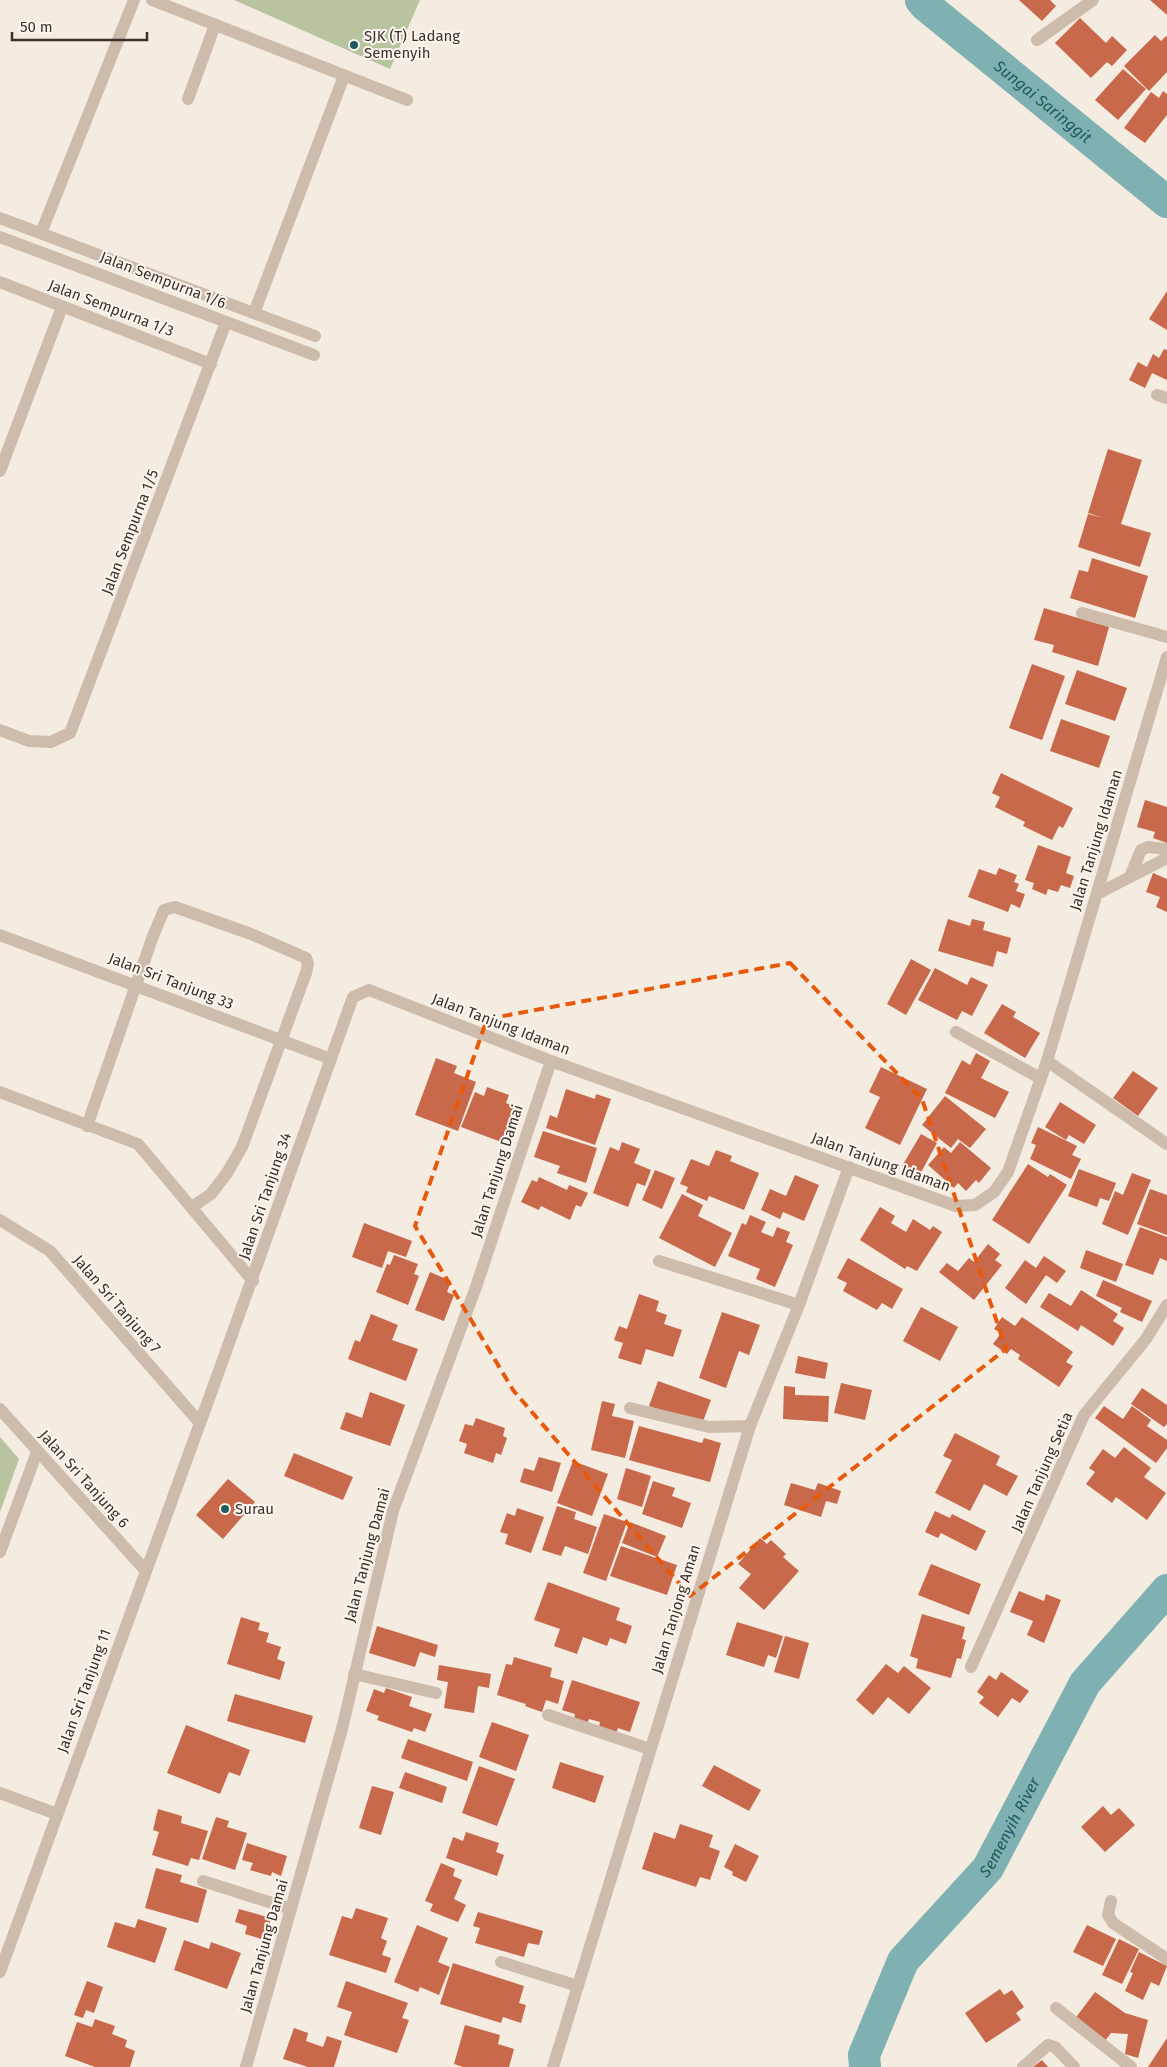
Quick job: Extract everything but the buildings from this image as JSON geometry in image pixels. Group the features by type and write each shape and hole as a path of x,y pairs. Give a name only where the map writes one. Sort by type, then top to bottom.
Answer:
{"street":[{"path":"41,233 134,0"},
{"path":"152,0 406,100"},
{"path":"1037,40 1093,0"},
{"path":"188,99 215,25"},
{"path":"254,313 344,76"},
{"path":"0,218 315,336"},
{"name":"Jalan Sempurna 1/6","path":"0,237 314,355"},
{"name":"Jalan Sempurna 1/3","path":"0,282 211,364"},
{"path":"0,471 62,307"},
{"name":"Jalan Sempurna 1/5","path":"0,730 29,741 51,742 70,733 226,322"},
{"path":"1082,613 1167,638"},
{"name":"Jalan Tanjung Idaman","path":"369,990 551,1061 956,1206 975,1205 994,1192 1008,1172 1047,1061 1167,658"},
{"path":"1130,877 1142,850 1148,847 1167,849"},
{"path":"1097,894 1167,858"},
{"path":"87,1126 164,910 175,907 251,934 306,958 308,964 306,973 242,1147 227,1173 211,1194 192,1207"},
{"name":"Jalan Sri Tanjung 33","path":"0,935 331,1059"},
{"name":"Jalan Sri Tanjung 34","path":"199,1422 253,1281 353,997 369,990"},
{"path":"956,1032 1040,1078"},
{"name":"Jalan Tanjung Damai","path":"246,2067 342,1729 393,1511 476,1287 551,1061"},
{"path":"1047,1061 1167,1144"},
{"path":"0,1092 138,1144 253,1281"},
{"name":"Jalan Tanjong Aman","path":"553,2067 750,1426 799,1304 849,1167"},
{"name":"Jalan Sri Tanjung 7","path":"0,1220 50,1251 199,1422"},
{"path":"659,1261 799,1304"},
{"name":"Jalan Tanjung Setia","path":"971,1667 1084,1415 1146,1339 1167,1305"},
{"path":"630,1408 709,1427 750,1426"},
{"name":"Jalan Sri Tanjung 6","path":"0,1409 146,1570"},
{"name":"Jalan Sri Tanjung 11","path":"0,1972 199,1422"},
{"path":"0,1552 37,1452"},
{"path":"354,1674 436,1693"},
{"path":"548,1715 650,1749"},
{"path":"0,1793 57,1814"},
{"path":"203,1881 291,1909"},
{"path":"1111,1901 1108,1915 1113,1922 1167,1959"},
{"path":"501,1962 578,1986"},
{"path":"1056,2008 1131,2067"},
{"path":"1023,2067 1048,2045 1056,2047 1074,2067"}],"highlighted area":[{"path":"790,963 922,1099 1006,1349 857,1463 690,1596 513,1390 415,1226 487,1019"}],"green space":[{"path":"234,0 420,0 390,69"},
{"path":"0,1437 19,1459 0,1512"}],"waterway":[{"name":"Sungai Saringgit","path":"921,0 1167,202"},
{"name":"Semenyih River","path":"865,2067 864,2055 903,1961 988,1868 1085,1683 1167,1590"}],"place":[{"name":"SJK (T) Ladang Semenyih","path":"354,45"},
{"name":"Surau","path":"225,1509"}]}
